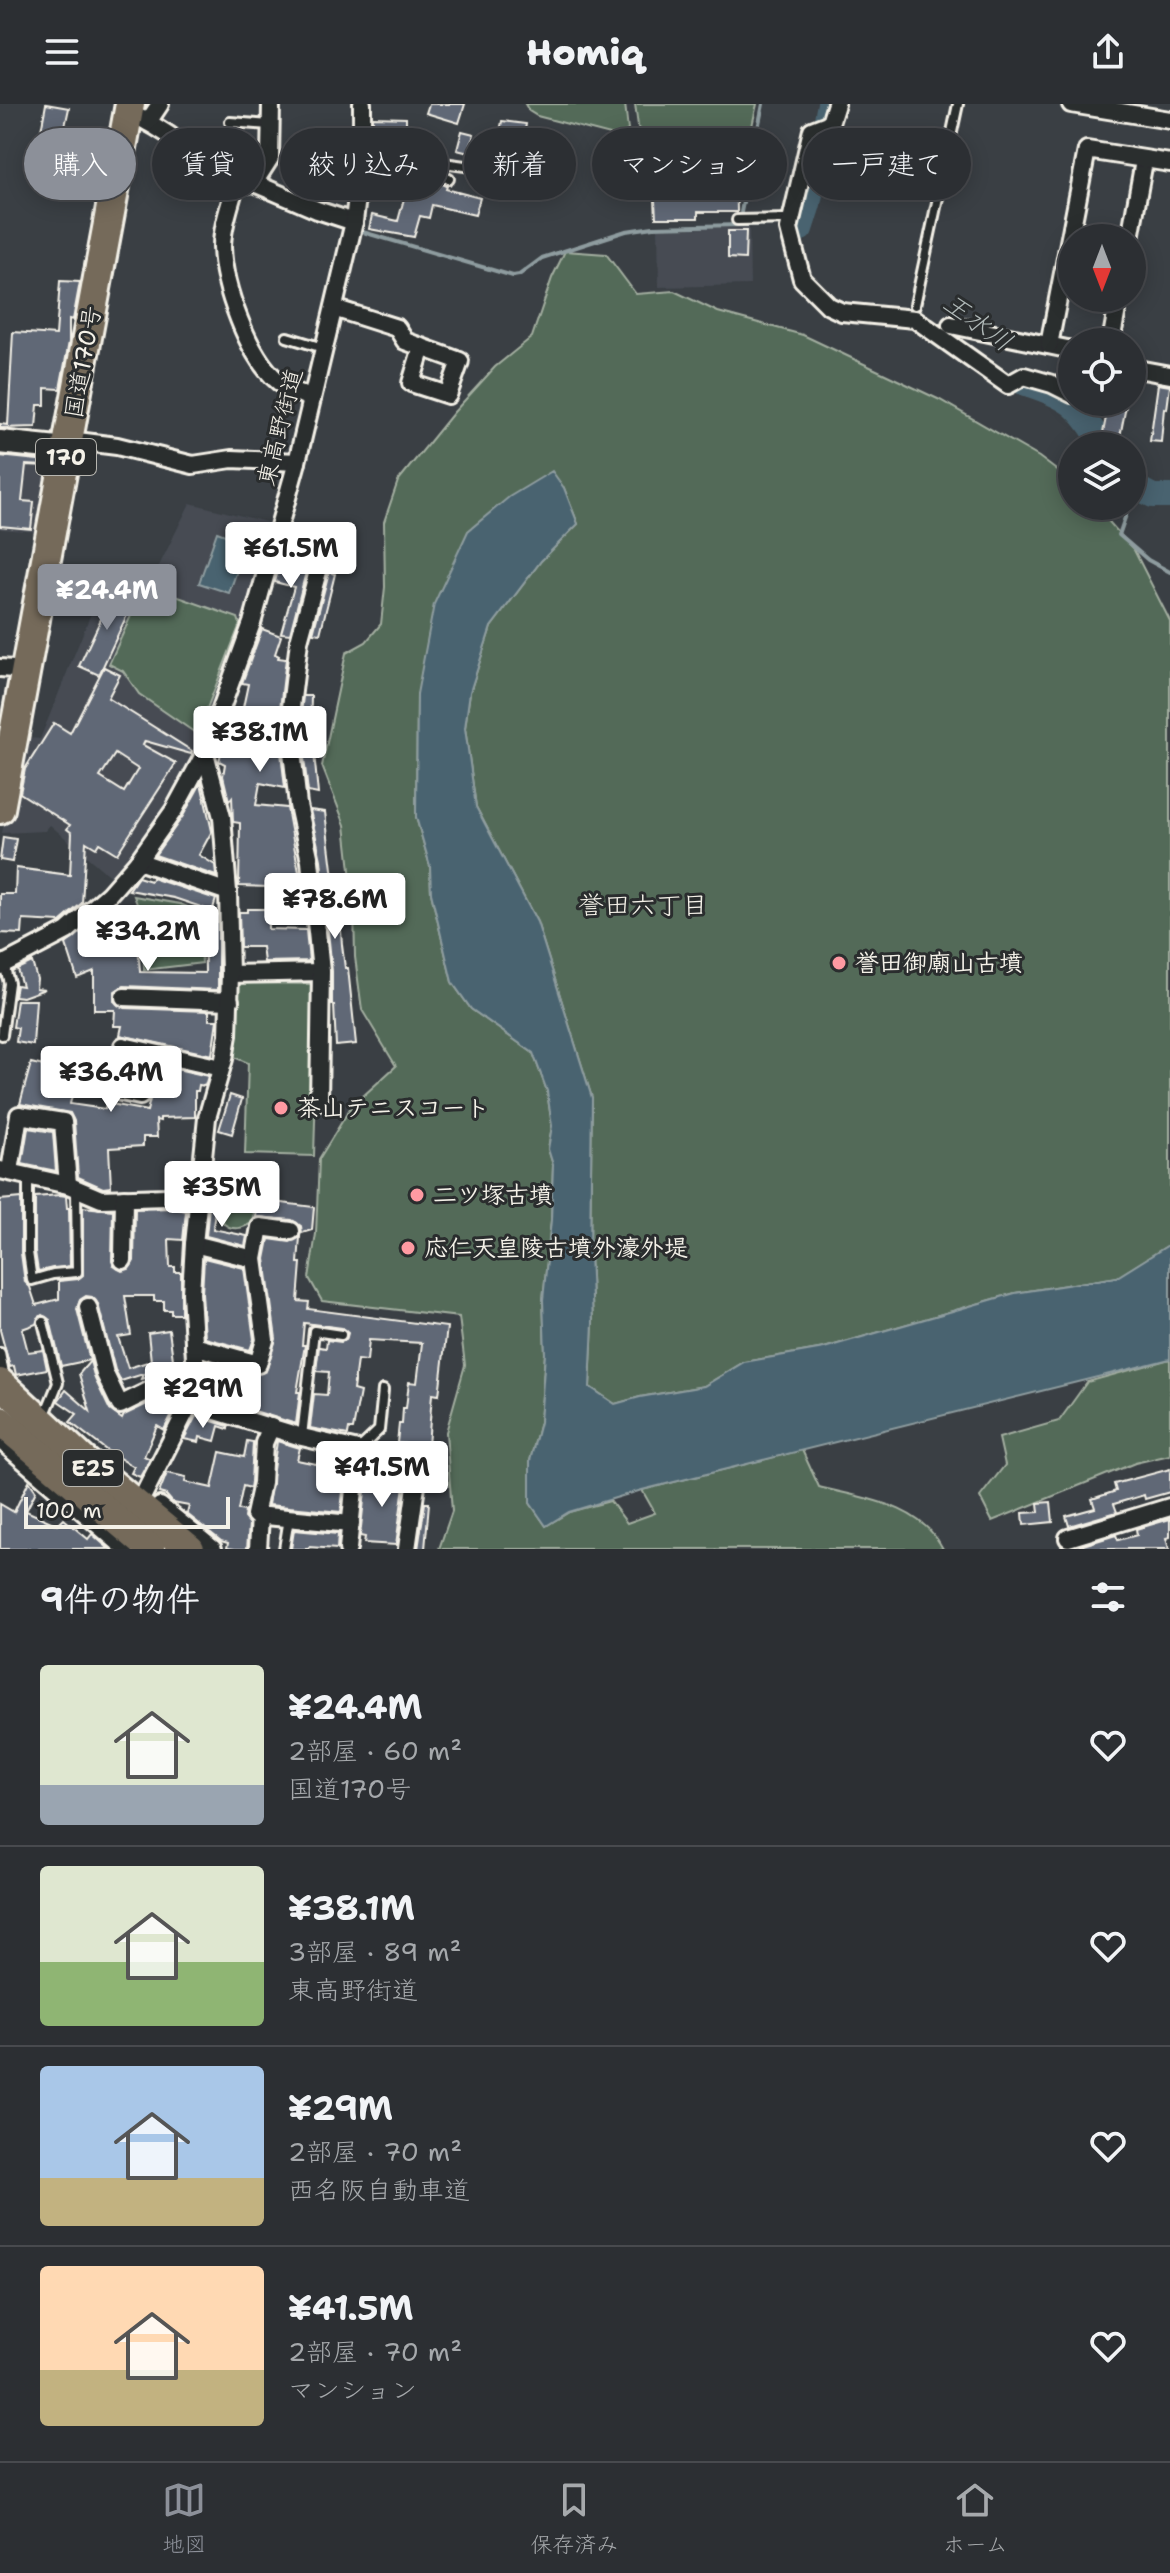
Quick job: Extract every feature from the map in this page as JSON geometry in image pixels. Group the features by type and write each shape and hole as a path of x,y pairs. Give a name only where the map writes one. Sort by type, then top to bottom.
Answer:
{"highway":[{"name":"国道170号","path":"0,809 14,669 68,444 135,113"},
{"name":"E25","path":"1,1375 82,1459 190,1549"},
{"name":"E25","path":"0,1421 151,1549"}],"street":[{"path":"135,113 160,104"},
{"path":"264,167 270,158 271,104"},
{"name":"東高野街道","path":"362,104 362,128"},
{"path":"836,104 830,123 812,130 789,229 802,279 829,306 842,312 915,319 1008,385 1024,376 1058,387"},
{"path":"1071,104 1170,120"},
{"path":"135,113 159,128"},
{"path":"1049,345 1087,150 1170,163"},
{"path":"1133,224 1144,161"},
{"path":"264,187 353,227"},
{"path":"231,200 224,228 224,266 247,339 261,364 277,381 312,399"},
{"name":"東高野街道","path":"2,965 76,924 109,894 138,861 174,810 205,753 252,623 297,462 353,227 356,200"},
{"path":"334,308 397,328 405,341 422,347"},
{"path":"951,325 1058,347"},
{"path":"1146,371 1170,375"},
{"path":"0,442 117,446 193,465 232,459 297,462"},
{"path":"319,1102 321,972 310,861 298,805 289,724 299,641 320,564"},
{"path":"144,1494 190,1403 196,1374 191,1293 194,1244 207,1118 221,1068 230,1001 228,892 222,817 205,753"},
{"path":"138,861 228,892"},
{"path":"230,974 321,972"},
{"path":"124,997 230,1001"},
{"path":"123,1046 221,1068"},
{"path":"112,1090 140,1096 151,1053"},
{"path":"72,1187 63,1122 19,1115 5,1171 72,1187 101,1199 199,1196"},
{"path":"123,1260 124,1198"},
{"path":"194,1346 258,1364 265,1340 254,1259 260,1227 291,1231"},
{"path":"194,1244 254,1259"},
{"path":"88,1307 105,1374 120,1405 175,1378 196,1374"},
{"path":"1,1375 213,1549"},
{"path":"190,1403 418,1472 407,1549"},
{"path":"271,1427 264,1443 262,1483 255,1515 351,1524"},
{"path":"0,1440 122,1548"},
{"path":"348,1549 357,1456"},
{"path":"1068,1538 1170,1507"},
{"path":"258,1549 260,1516"}],"lane":[{"path":"915,305 958,104"},
{"path":"230,122 271,125"},
{"path":"737,220 791,219"},
{"path":"287,337 324,348"},
{"path":"2,965 9,983 2,1035"},
{"path":"28,1175 28,1252 32,1280 77,1272 72,1187"},
{"path":"43,1322 58,1383 46,1412"},
{"path":"302,1437 314,1331 341,1335"},
{"path":"0,1353 1,1375"},
{"path":"357,1456 379,1430 383,1390"},
{"path":"284,1549 289,1518"}],"shaded area":[{"path":"749,227 750,285 659,287 658,229"},
{"path":"0,448 44,452 54,461 38,532 0,529"},
{"path":"190,503 274,524 242,629 201,738 176,790 113,879 50,825 45,831 2,833 20,737 40,739 96,601 111,583 126,573 158,568"}],"green space":[{"path":"525,104 625,104 628,128 592,130 537,116"},
{"path":"635,104 757,104 752,128 638,128"},
{"path":"565,251 606,254 636,294 674,291 718,312 803,335 940,400 1039,457 1058,471 1058,520 1107,520 1134,550 1170,621 1170,1244 1118,1277 1015,1293 824,1348 744,1362 704,1386 615,1404 590,1387 593,1323 590,1253 592,1098 537,922 476,807 465,728 470,692 491,627 541,561 578,524 564,488 417,694 416,817 430,866 431,893 452,982 471,1009 533,1053 547,1091 552,1126 548,1149 553,1165 551,1220 543,1300 545,1353 540,1422 530,1461 530,1503 546,1526 569,1512 610,1501 627,1523 655,1513 642,1490 802,1450 819,1487 889,1505 906,1513 921,1522 943,1549 439,1549 452,1511 446,1432 465,1365 459,1317 322,1301 309,1278 316,1234 319,1159 351,1107 396,1066 362,1010 345,825 322,766 346,653 366,642 381,624 385,587 384,522 398,481 495,367 532,337 552,278"},
{"path":"153,588 238,618 240,624 197,734 139,694 123,671 109,664 139,598"},
{"path":"134,896 180,904 198,911 202,963 144,970 142,917"},
{"name":"茶山テニスコート","path":"239,983 319,984 314,1156 245,1154 248,1063 232,1056"},
{"path":"232,1191 253,1197 254,1222 238,1228 223,1223 228,1195"},
{"path":"1170,1359 1170,1455 1135,1463 992,1521 980,1497 1005,1465 999,1438 1059,1421 1087,1382"}],"water":[{"path":"552,471 564,488 578,524 541,561 491,627 470,692 465,728 476,807 537,922 592,1098 590,1253 593,1323 590,1387 615,1404 704,1386 744,1362 824,1348 1015,1293 1117,1277 1170,1244 1170,1359 642,1490 569,1512 546,1526 530,1503 530,1461 540,1422 545,1354 543,1300 553,1165 548,1149 552,1126 547,1091 533,1053 471,1009 452,982 431,893 430,866 416,817 417,694 434,604 468,531 509,497"},
{"path":"217,532 247,543 229,593 199,583"}],"building":[{"path":"46,104 69,108 65,128 42,128"},
{"path":"429,104 465,104 459,123 426,113"},
{"path":"373,117 406,118 406,128 373,128"},
{"path":"502,121 526,124 525,128 501,128"},
{"path":"462,131 464,132 464,152 457,150"},
{"path":"448,190 464,194 464,200 479,200 475,215 432,205 429,218 420,216 414,237 369,229 372,215 398,221 404,200 448,200"},
{"path":"655,200 737,200 737,212 698,212 698,218 656,218"},
{"path":"728,231 746,231 745,259 728,258"},
{"path":"60,281 80,282 73,320 69,319 69,342 60,389 45,388 45,405 38,405 36,427 0,428 0,424 8,425 13,332 56,335"},
{"path":"1158,384 1170,386 1167,409 1164,408 1161,442 1150,441"},
{"path":"1106,416 1124,416 1121,432 1103,432"},
{"path":"0,456 47,461 46,466 26,465 22,501 34,502 31,529 0,526"},
{"path":"281,560 306,572 290,634 281,633 294,587 275,582"},
{"path":"329,572 335,574 320,634 313,633"},
{"path":"115,589 135,598 99,675 79,666"},
{"path":"262,629 281,636 275,654 278,658 286,659 278,725 285,788 260,783 256,805 287,808 302,888 239,886 240,823 233,822 232,797 229,801 223,776 225,764 219,761 224,742 221,741 229,719 233,721 235,714 241,717 248,684 242,683"},
{"path":"104,667 120,675 108,698 192,751 191,754 145,741 143,745 176,763 117,854 99,843 96,848 86,842 82,903 60,922 23,920 22,934 0,933 0,894 15,894 16,868 70,875 72,833 67,829 70,825 20,793 25,769 54,723 70,733","holes":["115,754 138,769 124,792 100,777"]},
{"path":"303,696 311,696 310,742 313,742 318,794 308,792 300,724"},
{"path":"201,783 212,831 199,855 215,865 216,876 155,855 183,816"},
{"path":"310,810 325,812 356,1044 336,1046 321,860"},
{"path":"3,837 16,839 12,862 0,860"},
{"path":"138,877 151,881 152,878 216,899 211,915 218,913 218,990 124,986 115,991 114,1001 124,1008 209,1011 209,1020 217,1020 212,1055 120,1035 122,1026 114,1026 115,1010 94,1010 94,971 77,978 66,944 108,909 116,916 136,916 140,972 205,973 204,908 174,898 129,890"},
{"path":"247,909 268,909 268,929 306,930 309,961 264,962 262,947 240,947 239,912 247,912"},
{"path":"32,962 36,988 45,989 23,997 14,996 16,985 22,986 17,969"},
{"path":"17,1000 36,1000 33,1045 16,1042 18,1028 13,1027"},
{"path":"117,1055 138,1061 132,1083 113,1079"},
{"path":"31,1063 77,1074 70,1104 105,1109 106,1103 147,1111 159,1065 208,1076 205,1086 199,1085 198,1091 195,1091 195,1117 160,1118 160,1121 156,1120 157,1137 143,1137 143,1146 109,1148 111,1187 103,1188 78,1177 74,1121 70,1113 20,1104"},
{"path":"230,1095 242,1099 232,1134 219,1130"},
{"path":"28,1128 53,1132 56,1171 22,1164"},
{"path":"66,1196 69,1208 70,1266 38,1271 35,1197"},
{"path":"210,1197 216,1198 213,1229 247,1236 245,1246 206,1236"},
{"path":"21,1198 21,1253 25,1282 36,1305 59,1299 59,1281 78,1279 83,1275 83,1207 113,1210 112,1261 122,1271 129,1269 134,1261 135,1209 173,1208 186,1211 183,1240 169,1239 170,1267 175,1267 175,1272 181,1272 181,1314 164,1310 164,1301 154,1301 154,1296 125,1296 131,1335 118,1337 128,1368 151,1361 148,1333 169,1330 174,1367 151,1377 141,1379 143,1374 121,1381 115,1370 98,1304 92,1297 86,1296 80,1300 77,1309 90,1360 61,1366 50,1320 42,1315 36,1324 22,1329 28,1352 43,1350 47,1369 16,1375 14,1366 10,1367 0,1330 0,1200"},
{"path":"258,1200 314,1207 312,1230 302,1233 301,1226 292,1220 256,1217"},
{"path":"300,1237 298,1301 309,1302 308,1309 447,1327 439,1395 432,1394 428,1446 397,1443 409,1382 417,1383 422,1343 369,1340 367,1361 357,1360 353,1390 360,1392 353,1429 349,1429 348,1435 310,1428 314,1394 327,1395 329,1372 316,1371 319,1347 326,1348 327,1340 346,1340 348,1333 342,1328 304,1323 302,1345 305,1345 297,1392 300,1392 296,1424 203,1395 208,1361 255,1375 266,1371 276,1339 265,1259 269,1239 290,1242"},
{"path":"204,1258 244,1268 254,1339 250,1350 205,1338 202,1293"},
{"path":"90,1361 110,1410 122,1419 124,1415 168,1394 169,1398 178,1402 164,1430 157,1426 144,1456 150,1459 140,1477 131,1473 134,1467 70,1422 77,1414 58,1401 66,1390 90,1411 79,1374"},
{"path":"196,1416 228,1426 228,1429 219,1426 215,1441 200,1437 199,1442 184,1439"},
{"path":"247,1441 253,1442 251,1482 250,1488 243,1486 238,1510 245,1511 244,1518 249,1524 247,1549 227,1548 228,1543 221,1541 187,1514 189,1506 173,1503 166,1495 159,1493 167,1473 186,1477 185,1482 212,1488 220,1452 244,1457"},
{"path":"277,1441 300,1448 297,1460 321,1465 323,1453 346,1459 341,1512 268,1505"},
{"path":"1170,1469 1170,1492 1145,1499 1144,1495 1114,1504 1117,1512 1069,1526 1066,1516 1095,1508 1092,1499 1116,1491 1114,1484"},
{"path":"367,1473 405,1478 396,1545 364,1543 365,1537 360,1536"},
{"path":"29,1481 36,1491 26,1511 58,1525 64,1519 88,1539 92,1534 109,1549 0,1549 0,1504 14,1512"},
{"path":"1051,1502 1053,1522 1024,1525 1023,1513 1039,1512 1038,1503"},
{"path":"425,1503 429,1503 425,1549 418,1549"},
{"path":"1170,1519 1170,1537 1166,1538 1169,1549 1081,1549 1080,1546 1116,1535 1118,1540 1137,1535 1136,1529"},
{"path":"294,1530 338,1534 337,1549 291,1549"}],"waterway":[{"path":"741,212 763,104"},
{"name":"王水川","path":"801,229 829,104"},
{"path":"166,124 172,128"},
{"path":"356,230 513,276 542,258 626,231 653,227 786,224"},
{"path":"795,227 801,229 802,250"},
{"path":"829,297 850,305"},
{"path":"875,307 914,311"},
{"name":"王水川","path":"1023,383 1071,404 1094,432"},
{"name":"王水川","path":"1146,492 1153,496 1170,496"},
{"path":"1124,520 1119,535 1148,560 1170,572"}],"place":[{"name":"誉田御廟山古墳","path":"839,963"},
{"name":"茶山テニスコート","path":"281,1108"},
{"name":"二ツ塚古墳","path":"417,1195"},
{"name":"応仁天皇陵古墳外濠外堤","path":"408,1248"}],"district":[{"name":"誉田六丁目","path":"643,905"}]}
